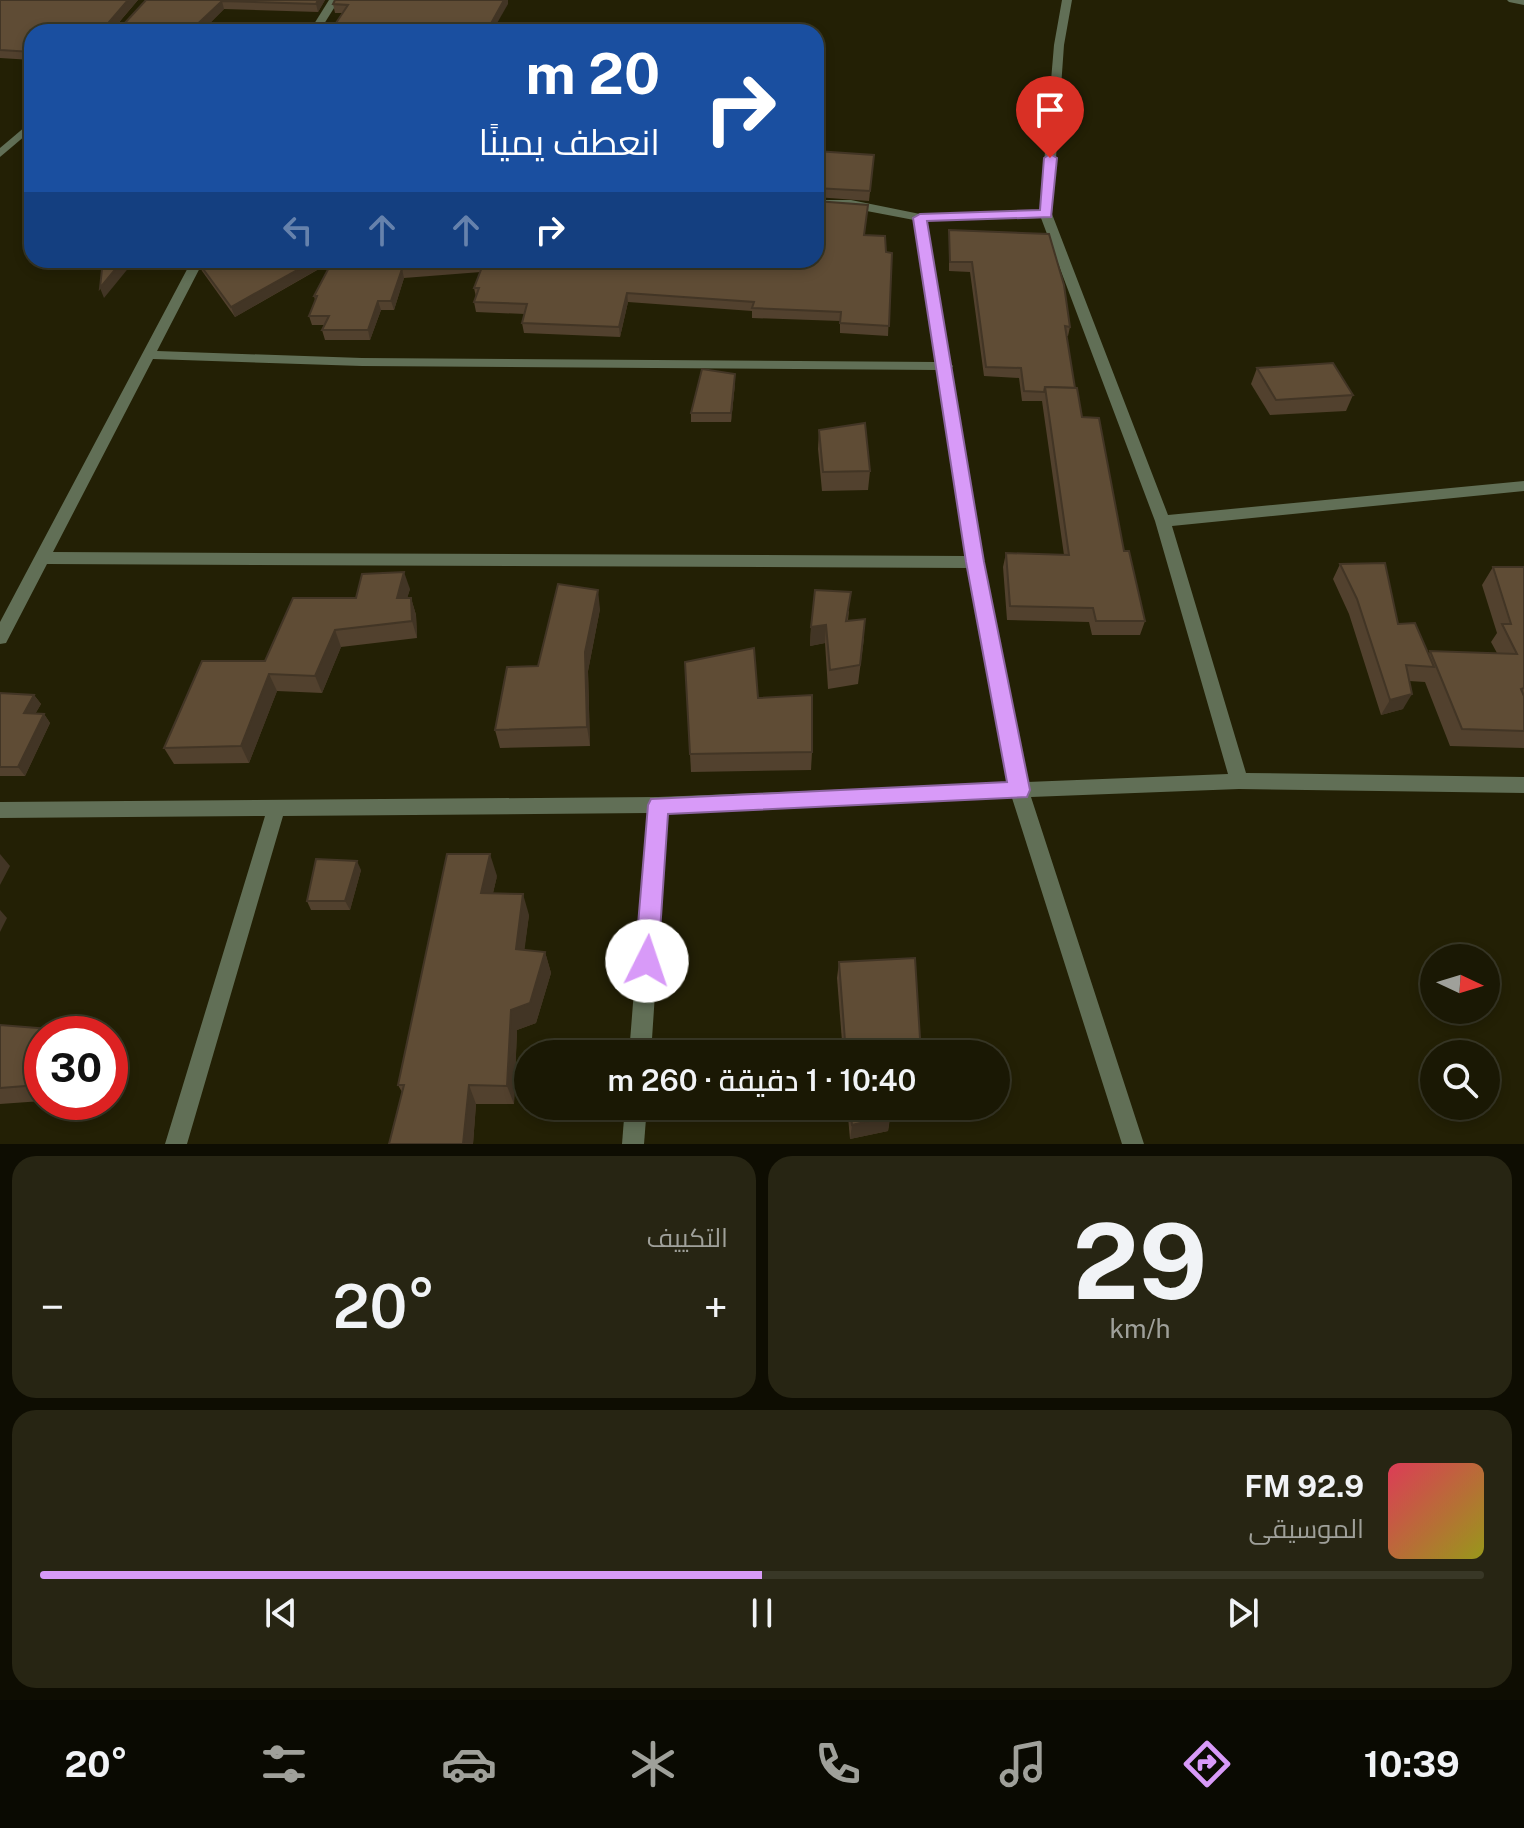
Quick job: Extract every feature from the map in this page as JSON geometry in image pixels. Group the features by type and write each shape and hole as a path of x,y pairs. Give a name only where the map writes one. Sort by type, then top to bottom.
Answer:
{"street":[{"path":"319,24 334,0"},
{"path":"1067,0 1059,45 1046,214 1163,521 1239,781"},
{"path":"1512,0 1524,2"},
{"path":"0,154 24,132"},
{"path":"824,204 862,206 920,218 1046,214"},
{"path":"920,218 975,562 1019,790 1133,1144"},
{"path":"0,638 194,268"},
{"path":"146,355 362,362 946,366"},
{"path":"1163,521 1524,486"},
{"path":"40,558 975,562"},
{"path":"0,810 658,805 1239,781 1524,785"},
{"path":"641,1040 658,805"},
{"path":"176,1144 276,809"},
{"path":"633,1144 635,1120"}],"building":[{"path":"0,0 128,0 109,24 24,24 24,52 0,50"},
{"path":"146,0 318,0 316,4 222,1 198,24 124,24"},
{"path":"335,0 504,0 491,24 335,24 348,5 333,4"},
{"path":"824,152 874,155 870,191 824,188"},
{"path":"824,202 868,205 864,235 885,236 886,252 892,253 889,326 840,323 841,312 752,308 754,302 627,293 619,327 522,323 527,304 474,302 479,288 474,288 482,268 824,268"},
{"path":"949,230 1049,234 1064,285 1070,327 1065,326 1075,388 1045,387 1044,392 1024,391 1021,368 986,367 972,262 950,262"},
{"path":"102,268 116,268 100,288"},
{"path":"202,268 301,268 231,307"},
{"path":"329,268 414,268 402,269 391,301 378,301 368,330 322,330 329,316 309,316 317,296 314,296"},
{"path":"1333,363 1353,395 1276,400 1257,368"},
{"path":"702,369 735,374 731,413 691,413"},
{"path":"1045,387 1077,388 1082,417 1099,418 1124,551 1129,551 1145,621 1096,621 1093,608 1010,606 1006,553 1069,555"},
{"path":"865,423 870,471 823,472 819,430"},
{"path":"1385,563 1398,624 1415,623 1434,667 1406,665 1412,694 1390,700 1357,599 1340,564"},
{"path":"1493,567 1524,567 1524,688 1521,689 1524,696 1524,731 1462,729 1430,651 1517,654 1502,624 1511,624"},
{"path":"404,572 397,598 411,598 412,621 335,630 315,676 269,674 241,746 164,748 202,661 265,661 293,598 356,598 362,574"},
{"path":"558,584 598,590 585,652 587,727 495,730 507,667 538,666"},
{"path":"815,590 851,592 846,621 865,619 860,665 830,670 826,625 811,627"},
{"path":"754,648 758,698 812,695 812,752 690,754 685,662"},
{"path":"0,693 34,695 24,713 44,714 18,767 0,767"},
{"path":"447,854 490,854 481,893 523,894 516,949 545,952 530,1003 511,1010 507,1086 469,1085 463,1144 389,1144 404,1085 398,1085"},
{"path":"316,859 357,861 345,901 307,901"},
{"path":"915,958 920,1040 845,1040 839,962"},
{"path":"0,1025 24,1027 24,1086 0,1088"},
{"path":"851,1120 873,1120 852,1125"}],"route":[{"path":"647,961 658,805 1019,790 975,562 920,218 1046,214 1050,158"}]}
